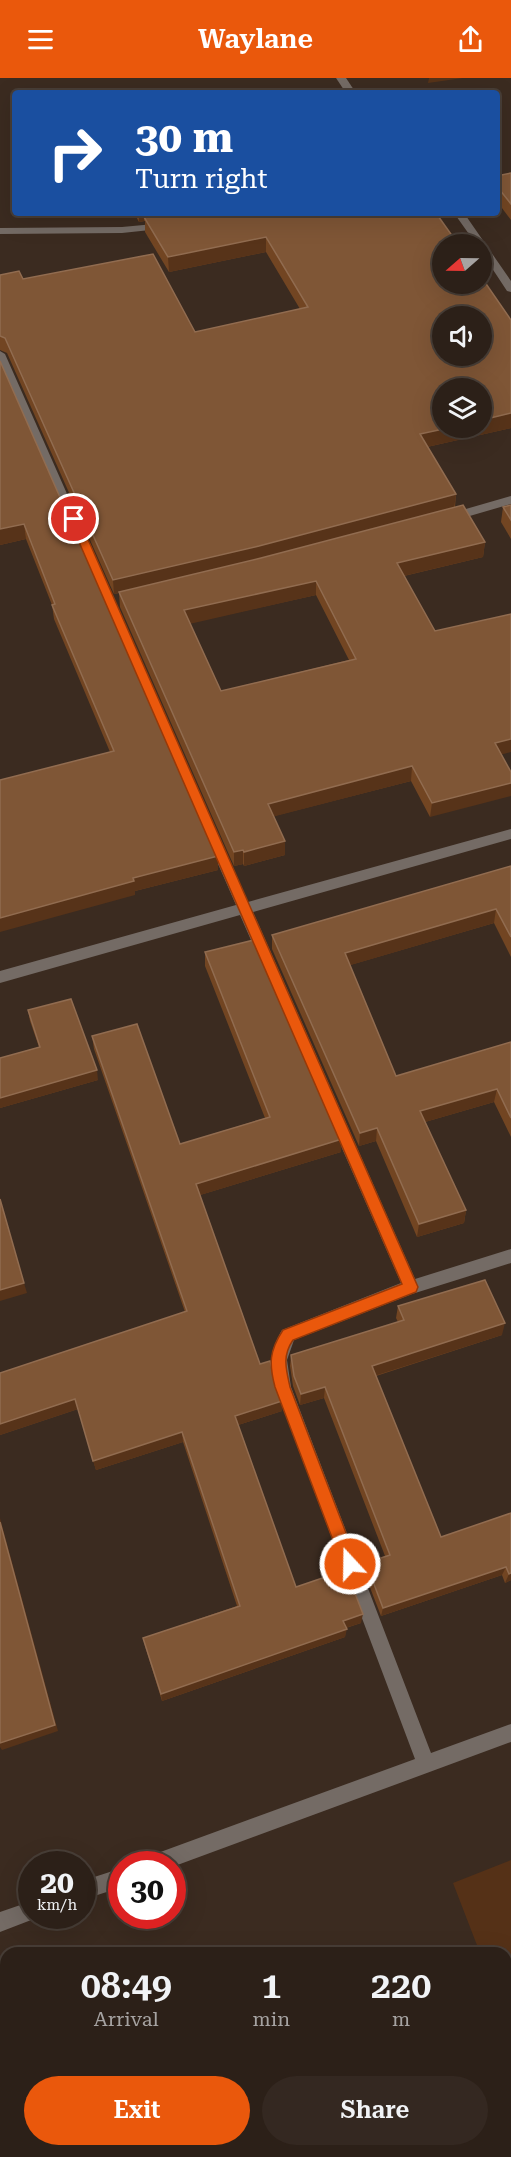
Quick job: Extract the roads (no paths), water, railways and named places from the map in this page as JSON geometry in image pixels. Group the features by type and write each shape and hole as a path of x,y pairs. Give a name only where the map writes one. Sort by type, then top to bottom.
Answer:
{"street":[{"path":"461,216 473,234"},
{"path":"0,231 122,230 179,223"},
{"path":"492,261 511,289"},
{"path":"0,354 117,601 245,910 411,1287"},
{"path":"438,521 511,500"},
{"path":"0,977 511,834"},
{"path":"426,1764 283,1387 277,1364 280,1347 288,1335 411,1287 511,1256"},
{"path":"186,1853 511,1733"},
{"path":"0,1922 18,1915"}]}
